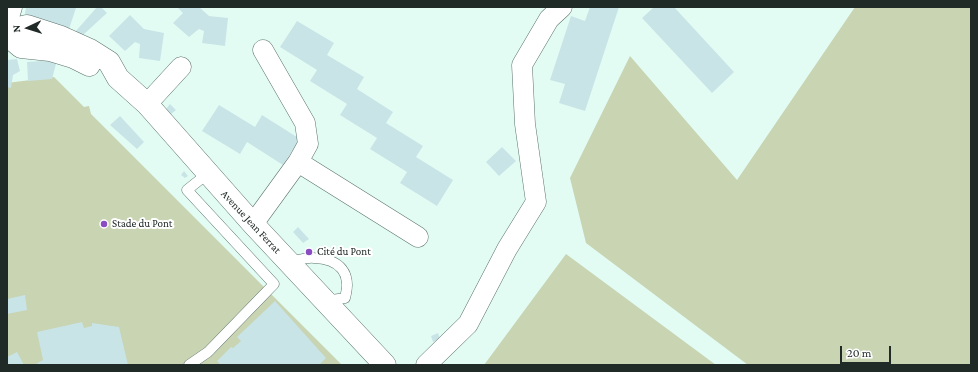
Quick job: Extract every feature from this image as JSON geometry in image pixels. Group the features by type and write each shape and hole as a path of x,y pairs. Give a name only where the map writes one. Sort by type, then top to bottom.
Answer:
{"main road":[{"path":"7,20 11,7"},
{"name":"Avenue Jean Ferrat","path":"7,31 27,26 61,37 90,50 109,62 118,78 147,104 207,174 385,365"},
{"name":"Avenue Jean Ferrat","path":"7,35 21,47 50,50 73,57 99,70 106,76 118,78"}],"street":[{"path":"426,365 468,324 507,249 536,202 525,124 522,65 549,20 562,7"},
{"path":"253,224 298,162 308,144 305,123 263,50"},
{"path":"147,104 181,68"},
{"path":"298,162 418,236"}],"lane":[{"path":"189,365 208,352 274,284 188,190 207,174"},
{"path":"289,262 313,257 330,260 343,268 349,285 345,298 326,301"}],"green space":[{"path":"855,7 971,7 971,365 748,365 586,243 570,178 630,56 737,180"},
{"name":"Stade du Pont","path":"54,77 84,107 89,106 91,114 342,365 7,365 7,83"},
{"path":"566,254 716,365 484,365"}],"building":[{"path":"26,7 76,8 69,29 25,14"},
{"path":"97,7 101,7 107,13 83,35 75,32"},
{"path":"177,7 199,7 209,16 228,18 225,46 202,43 204,31 199,29 189,37 173,23 183,13"},
{"path":"590,7 619,7 585,111 559,103 565,84 550,80 571,16 585,21"},
{"path":"654,7 674,7 734,72 712,93 642,18"},
{"path":"130,15 144,29 164,33 160,61 139,58 140,44 135,42 125,51 109,36"},
{"path":"297,21 334,43 327,55 364,77 357,89 393,112 386,123 423,146 416,157 453,180 437,206 400,183 407,172 370,149 377,138 340,115 347,104 310,81 317,70 280,47"},
{"path":"17,59 20,71 13,75 11,88 7,87 7,60"},
{"path":"57,60 52,79 28,81 27,62"},
{"path":"170,104 176,110 171,114 166,109"},
{"path":"219,105 255,127 262,115 300,139 283,165 247,142 240,154 202,131"},
{"path":"120,116 144,142 137,149 110,125"},
{"path":"502,147 516,161 499,176 486,162"},
{"path":"184,171 188,176 185,178 181,175"},
{"path":"298,227 309,239 303,243 293,232"},
{"path":"25,295 27,310 7,314 7,299"},
{"path":"275,301 326,358 319,365 221,365 217,361 231,347 233,348 241,341 237,337"},
{"path":"82,322 84,328 92,326 92,323 119,327 128,365 34,365 43,360 37,332"},
{"path":"438,333 440,339 433,342 431,336"},
{"path":"17,352 24,365 7,365 7,357"}],"place":[{"name":"Stade du Pont","path":"104,224"},
{"name":"Cité du Pont","path":"309,252"}]}
